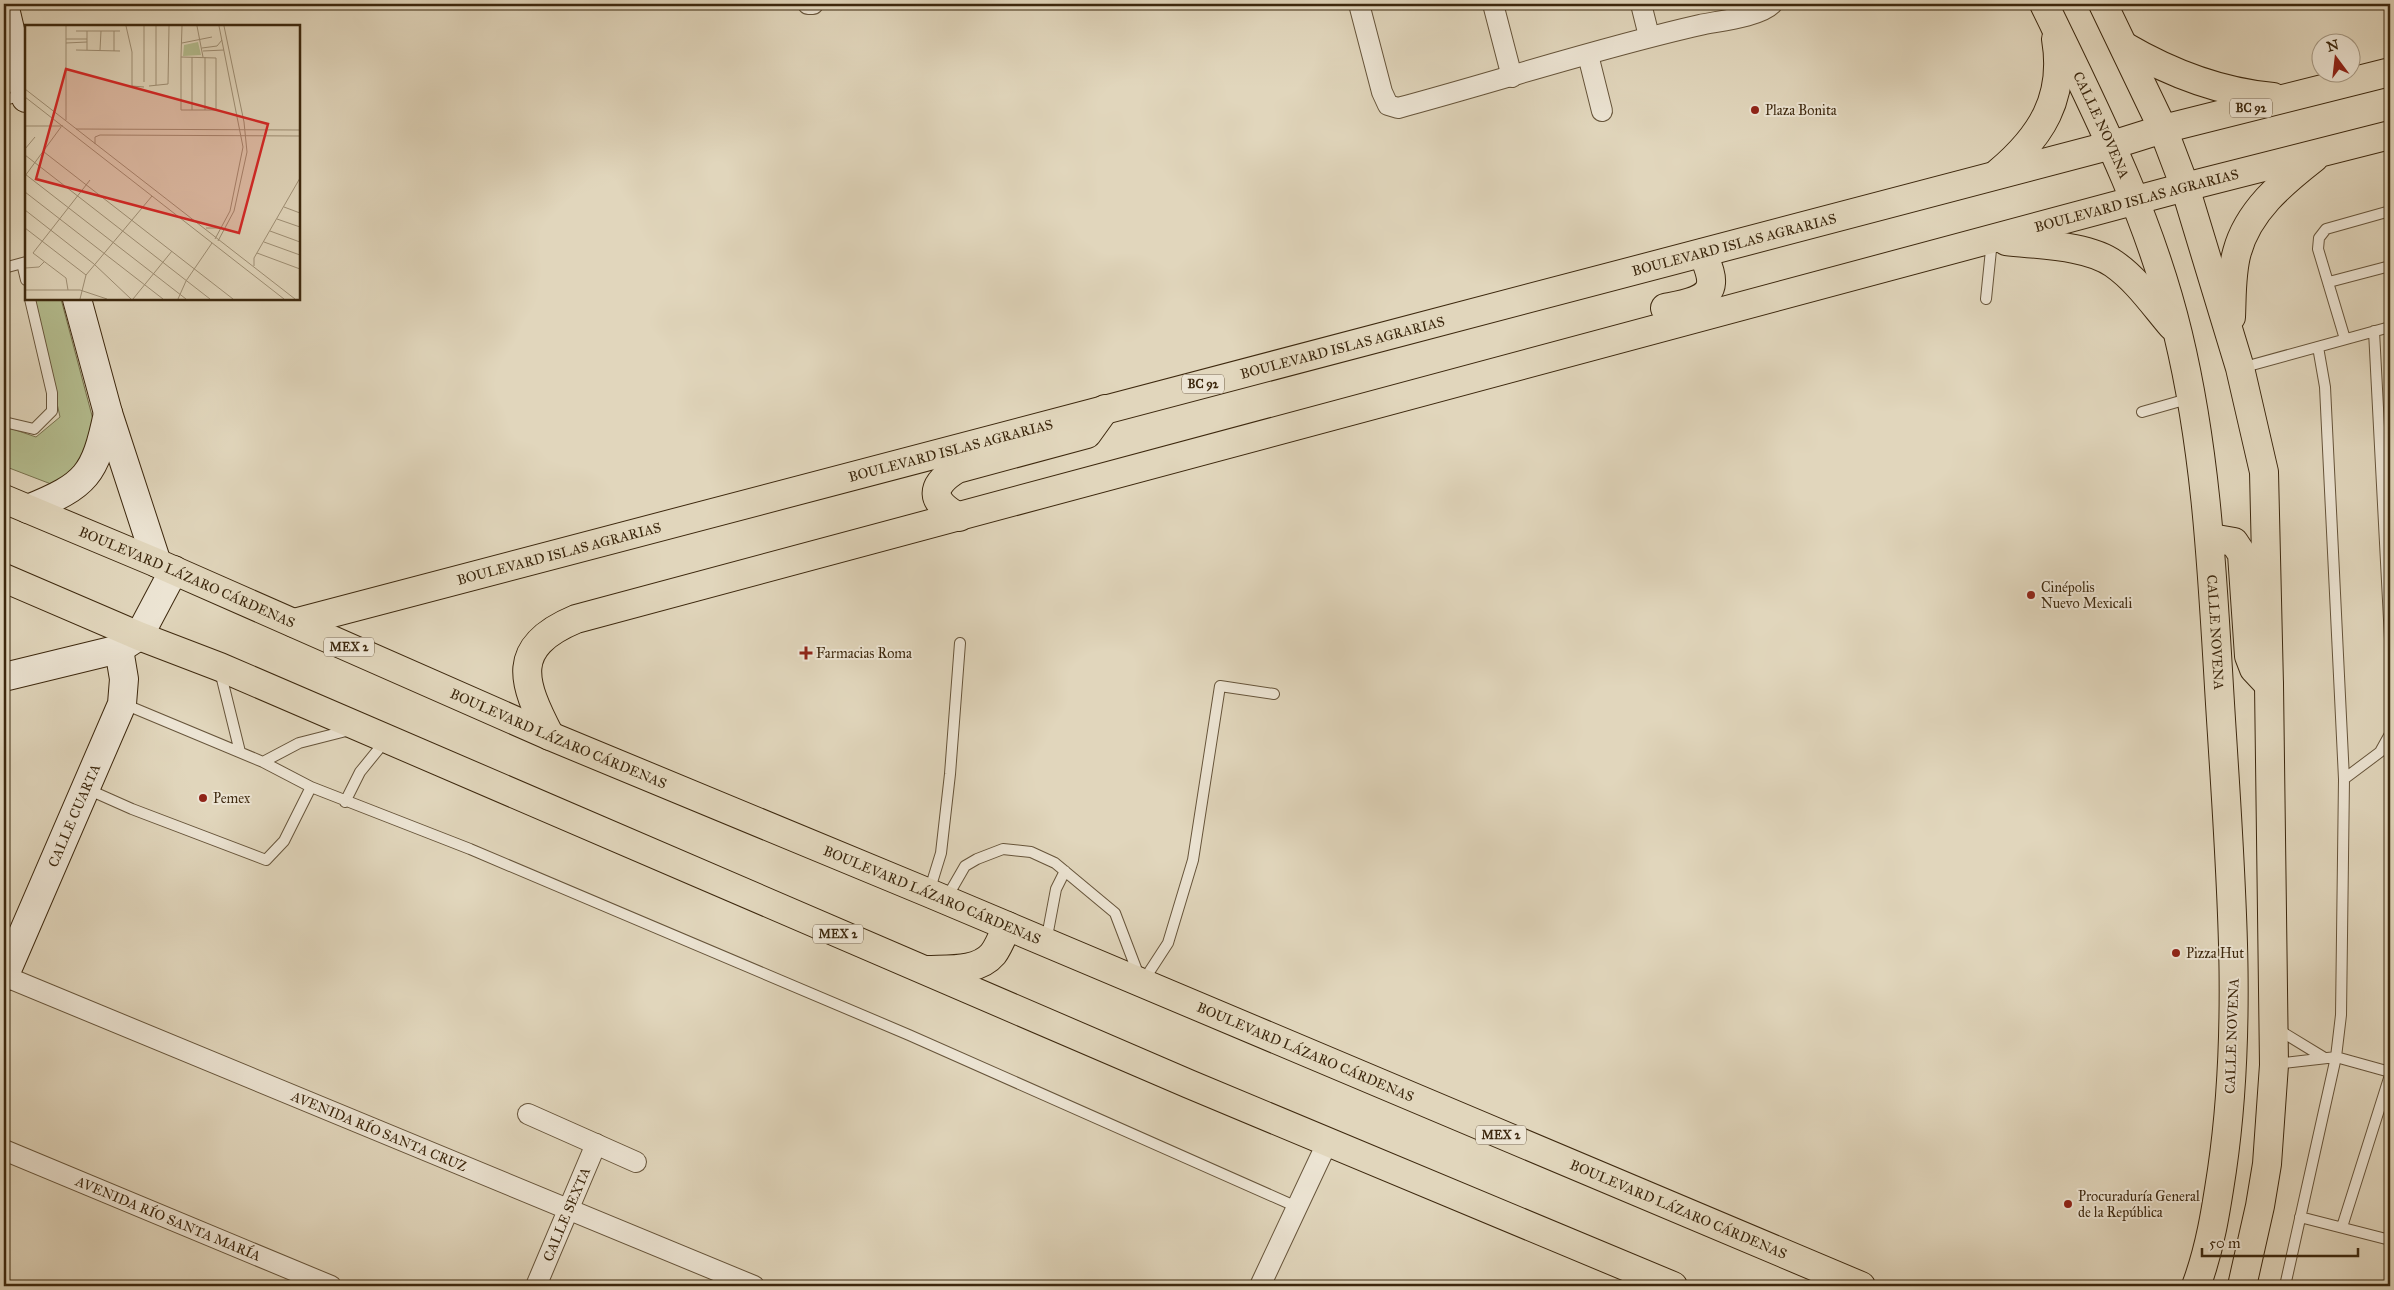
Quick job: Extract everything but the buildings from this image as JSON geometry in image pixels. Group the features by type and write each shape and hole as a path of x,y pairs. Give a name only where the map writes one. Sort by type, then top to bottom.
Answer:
{"main road":[{"path":"2103,4 2163,130 2185,187 2240,368 2264,472 2274,1064 2267,1164 2260,1206 2242,1286"},
{"path":"1995,176 2028,146 2041,128 2050,108 2056,87 2058,65 2048,12"},
{"name":"CALLE NOVENA","path":"2048,12 2112,145 2136,201 2161,273 2178,334 2192,398 2211,538 2234,926 2233,1070 2225,1146 2200,1276"},
{"path":"2124,46 2149,61 2203,83 2231,91 2289,98"},
{"name":"BOULEVARD ISLAS AGRARIAS","path":"294,623 1995,176 2163,130 2390,72"},
{"name":"BOULEVARD ISLAS AGRARIAS","path":"550,736 534,701 527,670 530,652 536,644 557,627 640,602 1592,346 2185,187 2390,135"},
{"path":"2230,334 2237,252 2248,225 2281,184 2320,152"},
{"path":"1992,239 2092,253 2113,263 2133,281 2178,334"},
{"path":"1592,346 1628,319 1696,300 1706,293 1711,282 1703,253"},
{"path":"959,517 945,510 938,501 937,491 942,478 957,469 1086,434 1105,409"},
{"name":"BOULEVARD LÁZARO CÁRDENAS","path":"4,499 165,567 550,736 937,896 1861,1286"},
{"path":"2211,538 2234,542 2242,554 2249,656 2254,669 2269,685"},
{"name":"MEX 2","path":"4,578 129,643 220,667 923,970 1673,1286"},
{"path":"923,970 974,966 986,961 994,953 1007,926"},
{"path":"2234,926 2242,939 2247,958 2252,1041 2260,1054 2274,1064"},
{"path":"2184,1286 2200,1276"}],"street":[{"path":"4,4 18,97"},
{"path":"808,4 813,4"},
{"path":"1359,4 1382,92 1388,105 1398,108 1512,77 1650,36 1743,16 1767,9 1772,4"},
{"path":"1493,4 1512,77"},
{"path":"1641,4 1650,36"},
{"path":"1588,55 1602,111"},
{"path":"4,677 129,643 165,567 108,413 77,300"},
{"path":"28,509 66,493 86,478 98,456 108,413"},
{"name":"CALLE CUARTA","path":"4,976 122,704 129,643"},
{"name":"AVENIDA RÍO SANTA CRUZ","path":"4,976 754,1286"},
{"path":"528,1114 636,1162"},
{"path":"1260,1286 1328,1141"},
{"name":"CALLE SEXTA","path":"536,1286 596,1144"},
{"name":"AVENIDA RÍO SANTA MARÍA","path":"4,1150 331,1286"}],"lane":[{"path":"2345,339 2318,249 2319,238 2326,229 2390,211"},
{"path":"1986,299 1992,239"},
{"path":"4,268 24,263"},
{"path":"2329,282 2390,266"},
{"path":"4,422 34,429 52,411 52,393 30,300"},
{"path":"2240,368 2390,327"},
{"path":"2374,331 2390,639"},
{"path":"2285,1286 2336,1057 2341,1015 2344,779 2325,387 2318,347"},
{"path":"2142,412 2192,398"},
{"path":"937,896 950,774 960,643"},
{"path":"220,667 240,752"},
{"path":"2344,779 2380,752 2390,734 2390,680"},
{"path":"1142,983 1168,943 1193,860 1220,686 1274,694"},
{"path":"122,704 240,752 310,787 345,802 479,853 909,1035 1297,1207"},
{"path":"262,762 299,743 360,728"},
{"path":"345,802 360,772 386,739"},
{"path":"86,789 132,809 266,860 284,841 310,787"},
{"path":"937,896 965,866 1003,849 1031,852 1050,860 1115,913 1142,983"},
{"path":"1046,942 1056,889 1065,871"},
{"path":"2274,1028 2322,1057"},
{"path":"2274,1064 2322,1057 2336,1057 2390,1074 2342,1228"},
{"path":"2300,1217 2390,1240"}],"green space":[{"path":"34,300 61,300 95,427 79,471 51,484 4,466 4,426 36,437 60,417"}],"place":[{"name":"Plaza Bonita","path":"1755,110"},
{"name":"Cinépolis Nuevo Mexicali","path":"2031,595"},
{"name":"Farmacias Roma","path":"806,653"},
{"name":"Pemex","path":"203,798"},
{"name":"Pizza Hut","path":"2176,953"},
{"name":"Procuraduría General de la República","path":"2068,1204"}]}
